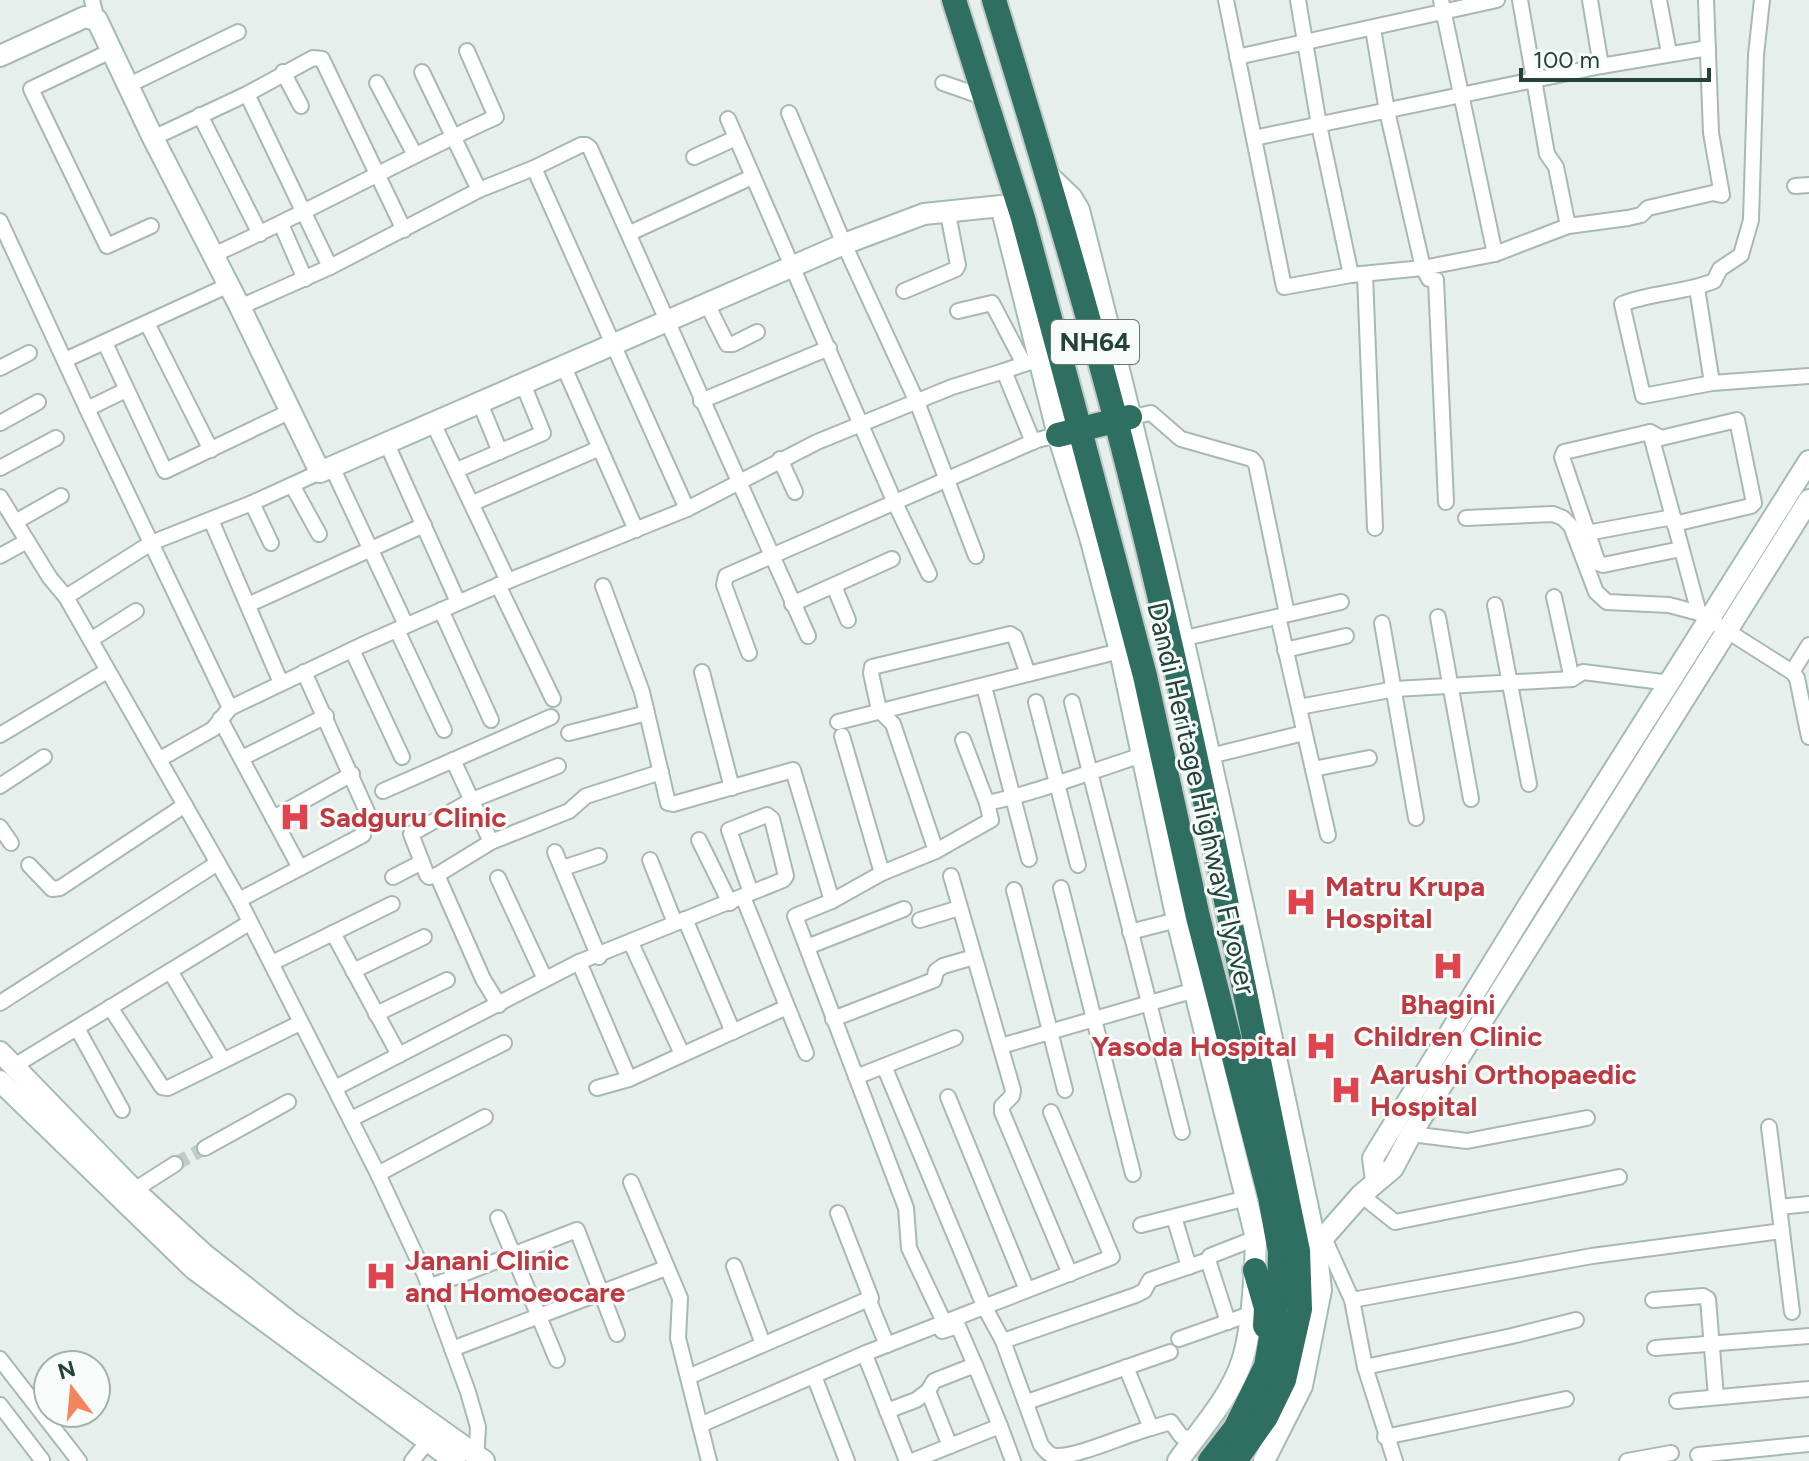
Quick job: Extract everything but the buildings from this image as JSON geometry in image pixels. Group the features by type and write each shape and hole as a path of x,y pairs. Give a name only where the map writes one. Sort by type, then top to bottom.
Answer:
{"highway":[{"name":"NH64","path":"954,0 1009,175 1069,432 1101,511"},
{"name":"NH64","path":"994,0 1124,419 1140,523"},
{"path":"1069,432 1124,419"},
{"path":"1140,523 1149,494"},
{"name":"Dandi Heritage Highway Flyover","path":"1101,511 1145,676 1198,917 1270,1197 1280,1252 1279,1290 1266,1366 1235,1429 1210,1461"},
{"name":"Dandi Heritage Highway Flyover","path":"1140,523 1181,691 1298,1251 1300,1309 1284,1380 1266,1417 1235,1461"},
{"path":"1194,1451 1245,1390 1258,1322 1266,1308 1255,1270"},
{"path":"1249,1461 1275,1424 1299,1374"}],"street":[{"path":"92,0 97,20 153,138 291,411 372,547 444,730"},
{"path":"1226,0 1284,287 1423,268 1495,254 1568,226 1628,218 1641,215 1648,208 1713,193 1722,195 1711,133 1706,0"},
{"path":"1298,0 1319,125 1358,275 1375,528"},
{"path":"1237,57 1373,29 1442,5 1497,0"},
{"path":"1520,0 1547,154 1556,167 1568,226"},
{"path":"1590,0 1601,66"},
{"path":"1659,0 1669,53"},
{"path":"1762,0 1756,55 1751,220 1741,255 1720,269 1714,281 1697,288 1673,290 1622,304 1643,396 1712,383 1809,376"},
{"path":"1442,5 1495,254"},
{"path":"0,56 85,17 97,20"},
{"path":"1373,29 1387,111 1423,268 1429,279 1436,280 1446,502"},
{"path":"129,85 238,32"},
{"path":"1254,138 1533,79 1708,48"},
{"path":"111,51 31,89 107,246 151,226"},
{"path":"213,255 496,117 467,51"},
{"path":"153,138 247,94 283,72 313,58 322,59 404,230"},
{"path":"283,72 301,106"},
{"path":"422,72 479,190"},
{"path":"377,83 415,155"},
{"path":"943,83 988,104"},
{"path":"247,94 330,267"},
{"path":"789,113 844,244 917,402 976,556"},
{"path":"200,115 260,234"},
{"path":"728,119 895,503 929,574"},
{"path":"694,157 736,138"},
{"path":"240,307 330,267 479,190 586,145 630,233 701,401 808,636"},
{"path":"534,168 694,509"},
{"path":"630,233 752,177"},
{"path":"66,597 151,543 252,503 844,244 924,214 1001,206 1004,210 1031,362"},
{"path":"904,291 956,269 958,265 950,213"},
{"path":"0,221 151,543 242,758 300,868"},
{"path":"281,224 305,279"},
{"path":"65,360 229,285"},
{"path":"1697,288 1712,383"},
{"path":"958,311 992,303 1031,362 1069,432 1090,537 1120,651 1177,920 1256,1238 1255,1270"},
{"path":"707,304 727,344 757,332"},
{"path":"147,323 211,450"},
{"path":"105,343 165,471 291,411"},
{"path":"701,401 829,348"},
{"path":"0,368 29,353"},
{"path":"160,759 213,729 225,714 281,683 352,650 503,583 694,509 780,459 861,424 952,387 1031,362"},
{"path":"564,367 636,530"},
{"path":"1004,371 1033,442"},
{"path":"457,470 543,433 523,384"},
{"path":"87,409 126,390"},
{"path":"0,423 38,402"},
{"path":"480,403 500,452"},
{"path":"1264,1461 1300,1393 1299,1374 1321,1283 1320,1242 1149,494 1124,419 1151,413 1181,439 1252,459 1256,464 1284,619 1285,650 1328,835"},
{"path":"1587,533 1751,506 1754,503 1737,420 1661,438 1650,432 1564,452 1562,457 1587,533 1601,565 1681,549"},
{"path":"433,423 473,503 503,583 553,699"},
{"path":"749,653 724,581 726,576 1033,442 1069,432"},
{"path":"1650,432 1681,549 1711,621"},
{"path":"0,468 56,438"},
{"path":"387,444 458,602"},
{"path":"473,503 600,448"},
{"path":"780,459 795,492"},
{"path":"1320,1242 1368,1188 1393,1168 1711,621 1809,461"},
{"path":"292,485 319,534"},
{"path":"17,521 61,496"},
{"path":"0,499 92,639 107,671 160,759 216,864 239,900 351,1119 429,1287 478,1427 480,1460"},
{"path":"1619,1177 1395,1222 1368,1188 1373,1158 1528,906 1588,834 1670,683 1711,621 1809,500"},
{"path":"252,503 271,543"},
{"path":"1090,537 1101,511"},
{"path":"1466,518 1544,514 1563,518 1571,526 1596,592 1607,602 1669,605 1711,621 1792,672 1797,678 1809,737"},
{"path":"211,520 250,604 281,683"},
{"path":"250,604 424,525"},
{"path":"0,556 27,541"},
{"path":"792,604 892,559"},
{"path":"603,586 642,692 670,805 793,770 832,901"},
{"path":"834,586 848,620"},
{"path":"1554,597 1572,679"},
{"path":"1181,639 1284,619 1341,602"},
{"path":"1495,605 1529,784"},
{"path":"441,610 491,720"},
{"path":"92,639 136,611"},
{"path":"1438,617 1471,799"},
{"path":"1382,623 1416,818"},
{"path":"936,851 893,724 879,710 872,667 1010,634 1015,637 1028,674"},
{"path":"1285,650 1346,636"},
{"path":"1792,672 1809,645"},
{"path":"352,650 402,757"},
{"path":"882,873 840,729 879,710 1120,651"},
{"path":"0,735 107,671"},
{"path":"304,672 369,816"},
{"path":"702,672 732,788"},
{"path":"1299,707 1395,689 1572,679 1583,672 1670,683"},
{"path":"986,694 1029,859"},
{"path":"1036,702 1078,865"},
{"path":"1072,702 1182,1132"},
{"path":"569,733 647,713"},
{"path":"242,758 326,716"},
{"path":"383,791 551,717"},
{"path":"1210,756 1304,733"},
{"path":"944,1322 909,1248 906,1208 795,916 832,901 882,873 936,851 989,823 987,803 963,740"},
{"path":"987,803 1058,785 1143,755"},
{"path":"0,786 44,757"},
{"path":"1313,769 1369,758"},
{"path":"453,760 491,842"},
{"path":"558,766 472,800 411,834 429,877 491,842 569,811 586,796 661,772"},
{"path":"273,818 352,774"},
{"path":"29,865 52,889 60,888 185,805"},
{"path":"335,1088 579,962 599,957 680,921 741,898 777,883 786,876 772,819 767,815 729,830 741,898 806,1053"},
{"path":"0,827 11,843"},
{"path":"239,900 363,835"},
{"path":"699,840 741,898"},
{"path":"555,852 599,957"},
{"path":"563,868 599,856"},
{"path":"650,860 733,1032"},
{"path":"393,877 422,862"},
{"path":"0,1003 216,864"},
{"path":"437,875 483,979 499,1005"},
{"path":"951,876 1014,1093 1002,1106 1002,1112 1070,1274"},
{"path":"498,878 545,979"},
{"path":"1061,888 1133,1174"},
{"path":"1014,890 1065,1090"},
{"path":"272,963 392,904"},
{"path":"920,920 959,908"},
{"path":"807,947 904,909"},
{"path":"1130,932 1177,920"},
{"path":"249,923 77,1028 7,1059 202,1275 455,1461"},
{"path":"333,933 399,1055"},
{"path":"353,971 424,937"},
{"path":"631,943 682,1054"},
{"path":"833,1019 934,980 936,971 943,966 974,957"},
{"path":"579,962 629,1079"},
{"path":"170,971 223,1060"},
{"path":"376,1014 447,980"},
{"path":"1001,1046 1195,990"},
{"path":"110,1007 162,1087 168,1088 300,1023"},
{"path":"597,1088 629,1079 787,1007"},
{"path":"77,1028 122,1110"},
{"path":"856,1077 955,1038"},
{"path":"351,1119 504,1043"},
{"path":"884,1066 985,1308 1003,1341 1041,1445 1051,1456 1072,1454 1171,1422 1194,1451 1178,1461"},
{"path":"0,1081 127,1195 291,1323 480,1460"},
{"path":"948,1097 1027,1290"},
{"path":"205,1148 288,1102"},
{"path":"700,1425 887,1345 1108,1260 1112,1256 1051,1112"},
{"path":"378,1174 485,1117"},
{"path":"1411,1134 1467,1141 1587,1118"},
{"path":"1769,1127 1792,1312"},
{"path":"127,1195 175,1164"},
{"path":"631,1182 680,1298 678,1338 709,1461"},
{"path":"1141,1225 1247,1198"},
{"path":"1779,1207 1809,1204"},
{"path":"838,1213 871,1294 869,1301 887,1345"},
{"path":"1174,1217 1189,1267"},
{"path":"498,1218 557,1360"},
{"path":"429,1287 577,1230 617,1334"},
{"path":"1352,1300 1592,1256 1782,1231"},
{"path":"1003,1341 1144,1291 1150,1280 1208,1260 1210,1256 1256,1238"},
{"path":"1320,1242 1352,1300 1365,1367 1395,1461"},
{"path":"1208,1260 1228,1322"},
{"path":"734,1266 763,1344"},
{"path":"452,1349 601,1290 666,1268"},
{"path":"1653,1300 1705,1296 1708,1300 1716,1397"},
{"path":"688,1377 869,1301"},
{"path":"1365,1367 1576,1320"},
{"path":"1027,1402 1126,1367 1228,1322 1258,1322"},
{"path":"842,1370 953,1326 962,1330 1013,1461"},
{"path":"1655,1348 1809,1336"},
{"path":"0,1359 79,1461"},
{"path":"867,1360 910,1461 1000,1426"},
{"path":"887,1411 916,1400 928,1391 934,1381 975,1365"},
{"path":"1126,1367 1151,1428"},
{"path":"814,1376 847,1461"},
{"path":"1677,1401 1809,1389"},
{"path":"928,1391 950,1446"},
{"path":"1385,1437 1566,1399"},
{"path":"0,1405 42,1460"},
{"path":"412,1461 427,1442"},
{"path":"1698,1455 1809,1444"},
{"path":"1627,1461 1671,1453"}],"tunnel":[{"path":"175,1164 205,1148"}],"place":[{"name":"Sadguru Clinic","path":"295,817"},
{"name":"Matru Krupa Hospital","path":"1301,902"},
{"name":"Bhagini Children Clinic","path":"1448,966"},
{"name":"Yasoda Hospital","path":"1321,1046"},
{"name":"Aarushi Orthopaedic Hospital","path":"1346,1090"},
{"name":"Janani Clinic and Homoeocare","path":"381,1276"}]}
